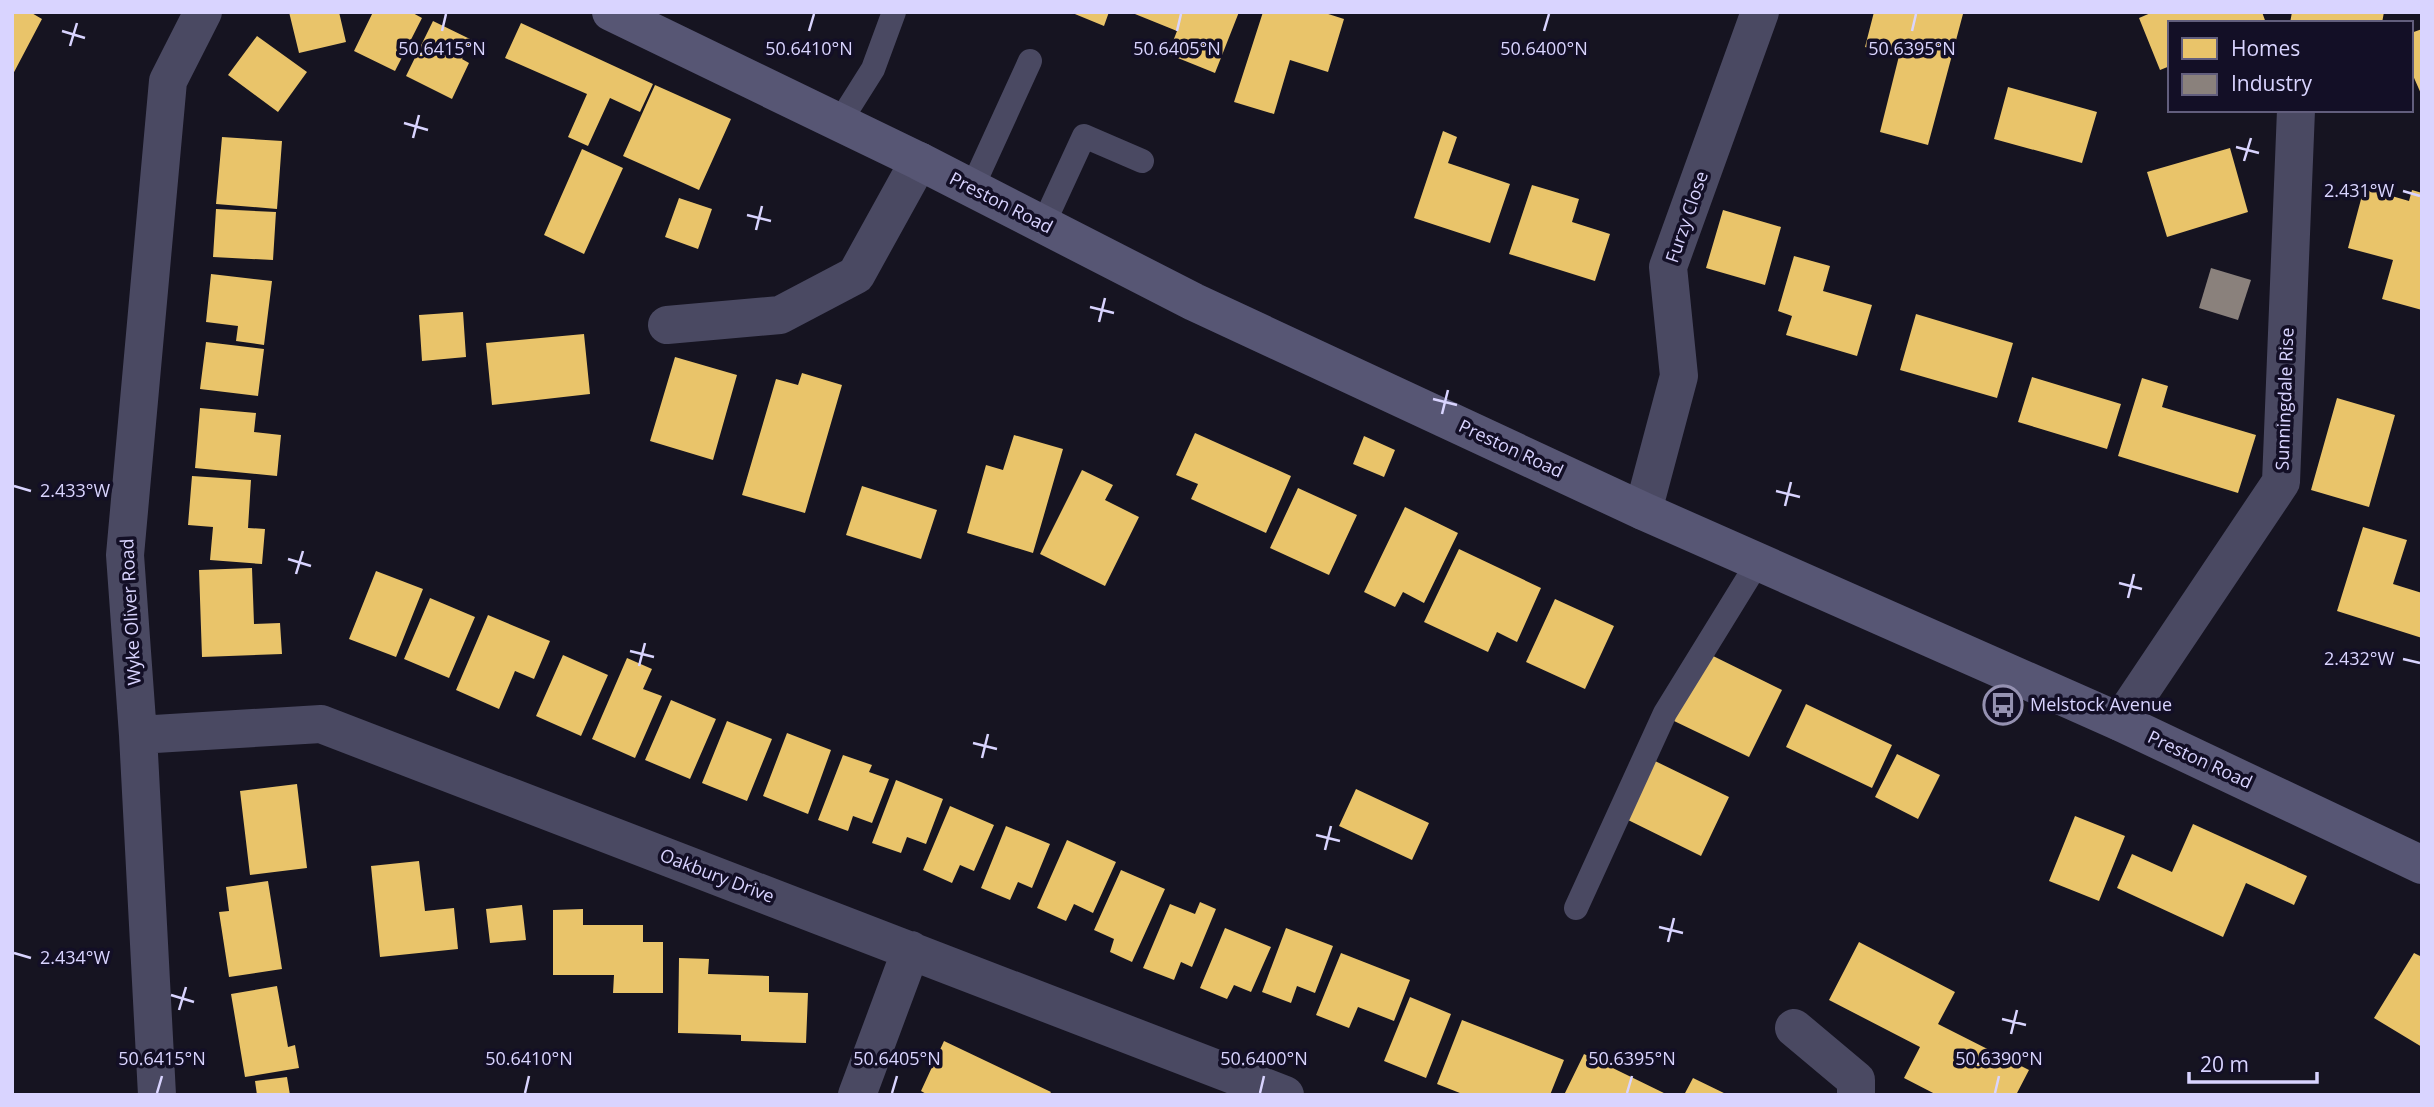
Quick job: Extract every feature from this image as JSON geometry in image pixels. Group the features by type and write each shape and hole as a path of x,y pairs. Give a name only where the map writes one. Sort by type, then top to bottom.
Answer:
{"main road":[{"name":"Preston Road","path":"611,12 919,161 1194,302 1643,511 2120,722 2422,866"}],"street":[{"name":"Wyke Oliver Road","path":"157,1095 138,735 125,555 168,81 203,12"},
{"name":"Furzy Close","path":"1643,511 1679,376 1668,267 1760,12"},
{"name":"Sunningdale Rise","path":"2120,722 2281,482 2296,112"},
{"path":"667,326 780,316 856,275 919,161"},
{"name":"Oakbury Drive","path":"138,735 321,724 1285,1095"},
{"path":"857,1095 912,950"},
{"path":"1794,1028 1856,1080 1856,1095"}],"lane":[{"path":"839,123 873,69 894,12"},
{"path":"972,188 1030,61"},
{"path":"1043,225 1084,136 1142,161"},
{"path":"1576,908 1665,713 1758,562"}],"building: Homes":[{"path":"12,12 30,12 42,19 12,76"},
{"path":"289,12 339,12 346,42 299,53"},
{"path":"373,12 411,12 422,18 395,71 354,51"},
{"path":"1070,12 1109,12 1104,26"},
{"path":"1130,12 1239,12 1215,73 1168,54 1177,31"},
{"path":"1263,12 1322,12 1344,19 1328,72 1290,60 1274,114 1234,102"},
{"path":"1874,12 1963,14 1928,145 1880,132 1899,56 1865,47"},
{"path":"2153,12 2262,12 2265,21 2168,21 2168,67 2160,70 2139,18"},
{"path":"2292,12 2384,12 2382,21 2290,21"},
{"path":"433,21 472,40 462,59 469,63 452,99 406,76"},
{"path":"521,23 653,84 640,112 610,98 588,146 568,137 587,94 505,58"},
{"path":"2422,29 2422,96 2413,76 2413,32"},
{"path":"257,36 307,72 278,112 228,75"},
{"path":"655,85 731,119 699,190 623,156"},
{"path":"2008,87 2097,112 2082,163 1994,139"},
{"path":"1443,131 1457,137 1448,163 1510,184 1490,243 1414,218"},
{"path":"222,137 282,141 277,209 216,204"},
{"path":"2230,148 2248,212 2167,237 2147,172"},
{"path":"582,149 623,168 584,254 544,235"},
{"path":"1532,185 1579,199 1572,222 1610,234 1595,281 1509,254"},
{"path":"2364,188 2409,201 2412,190 2422,193 2422,310 2382,299 2393,260 2348,248"},
{"path":"679,198 712,209 698,249 665,237"},
{"path":"216,209 276,212 273,260 213,257"},
{"path":"1723,210 1781,227 1765,285 1706,268"},
{"path":"1794,256 1830,266 1823,291 1872,305 1857,356 1786,335 1792,316 1778,311"},
{"path":"211,274 272,281 264,345 236,341 238,326 206,322"},
{"path":"463,312 466,357 422,361 419,315"},
{"path":"1916,314 2013,343 1997,398 1900,370"},
{"path":"584,334 590,394 492,405 486,343"},
{"path":"206,342 264,349 258,396 200,389"},
{"path":"675,357 737,375 713,460 650,441"},
{"path":"802,373 842,385 805,513 742,495 776,379 798,385"},
{"path":"2032,377 2121,404 2107,449 2018,422"},
{"path":"2142,378 2168,386 2162,407 2256,435 2238,493 2118,456"},
{"path":"2337,398 2395,415 2369,507 2311,490"},
{"path":"200,408 256,413 254,432 281,435 277,476 195,468"},
{"path":"1195,433 1291,476 1266,533 1191,499 1198,484 1176,475"},
{"path":"1014,435 1063,449 1033,553 967,533 986,465 1003,470"},
{"path":"1364,436 1395,450 1384,477 1353,464"},
{"path":"1082,470 1113,485 1105,500 1139,517 1105,586 1040,554"},
{"path":"192,476 251,480 248,528 265,529 262,564 210,560 213,527 188,525"},
{"path":"862,486 937,510 921,559 846,535"},
{"path":"1298,488 1357,515 1329,575 1270,548"},
{"path":"1405,507 1458,533 1424,603 1403,592 1395,607 1364,592"},
{"path":"2363,527 2407,540 2393,584 2422,593 2422,638 2337,611"},
{"path":"1459,549 1541,588 1517,642 1497,632 1488,652 1424,622"},
{"path":"252,568 254,624 280,623 282,654 202,657 199,570"},
{"path":"376,571 423,589 396,657 349,639"},
{"path":"430,598 475,617 449,678 404,659"},
{"path":"1555,599 1614,626 1585,689 1526,662"},
{"path":"488,615 550,641 534,679 515,671 499,709 456,690"},
{"path":"1705,652 1782,690 1749,757 1672,720"},
{"path":"563,655 608,675 581,736 536,716"},
{"path":"627,658 652,669 643,689 662,696 635,758 592,739"},
{"path":"671,700 716,719 690,779 645,760"},
{"path":"1806,704 1892,745 1872,788 1786,747"},
{"path":"727,721 772,739 747,801 702,783"},
{"path":"787,733 831,750 808,814 763,796"},
{"path":"1897,754 1940,775 1918,819 1875,797"},
{"path":"843,755 872,765 869,772 889,779 872,823 853,816 848,831 818,820"},
{"path":"1653,760 1729,797 1701,856 1624,818"},
{"path":"896,780 943,799 926,844 907,837 901,853 872,843"},
{"path":"297,784 307,868 250,875 240,791"},
{"path":"1356,789 1429,823 1412,860 1339,826"},
{"path":"950,806 994,825 974,871 960,865 952,883 923,870"},
{"path":"2075,816 2125,836 2099,901 2049,881"},
{"path":"2193,824 2307,876 2294,905 2246,883 2223,937 2117,888 2132,854 2172,872"},
{"path":"1006,826 1050,844 1032,888 1018,882 1010,900 981,888"},
{"path":"1067,840 1116,862 1093,913 1074,904 1066,921 1037,908"},
{"path":"419,861 425,911 454,908 458,949 380,957 371,866"},
{"path":"1121,870 1165,889 1132,962 1110,952 1114,939 1094,930"},
{"path":"268,881 282,969 229,977 219,912 229,911 226,887"},
{"path":"1200,902 1216,909 1192,967 1181,962 1174,980 1143,968 1170,904 1195,914"},
{"path":"522,905 526,940 490,943 486,909"},
{"path":"583,909 583,925 643,925 643,942 663,942 663,993 613,993 614,975 553,975 553,910"},
{"path":"1225,928 1271,947 1251,992 1234,985 1227,999 1200,988"},
{"path":"1286,928 1333,946 1315,993 1297,986 1291,1003 1262,992"},
{"path":"1859,942 1955,992 1938,1024 2029,1070 2016,1095 1937,1095 1904,1078 1920,1047 1829,1000"},
{"path":"1341,953 1410,980 1394,1021 1358,1007 1349,1028 1316,1015"},
{"path":"2414,953 2422,957 2422,1047 2374,1018"},
{"path":"679,958 709,959 708,974 769,976 769,992 808,993 806,1043 741,1041 741,1035 678,1033"},
{"path":"277,986 288,1047 295,1045 299,1068 245,1077 231,994"},
{"path":"1410,997 1451,1014 1426,1078 1384,1061"},
{"path":"1462,1020 1564,1060 1550,1095 1465,1095 1437,1084"},
{"path":"944,1041 1051,1092 1049,1095 928,1095 921,1091"},
{"path":"1584,1054 1668,1095 1564,1095"},
{"path":"287,1077 290,1095 257,1095 255,1081"},
{"path":"1693,1078 1728,1095 1684,1095"}],"building: Industry":[{"path":"2211,268 2251,280 2238,320 2199,308"}],"place":[{"name":"Melstock Avenue","path":"2003,705"}]}
